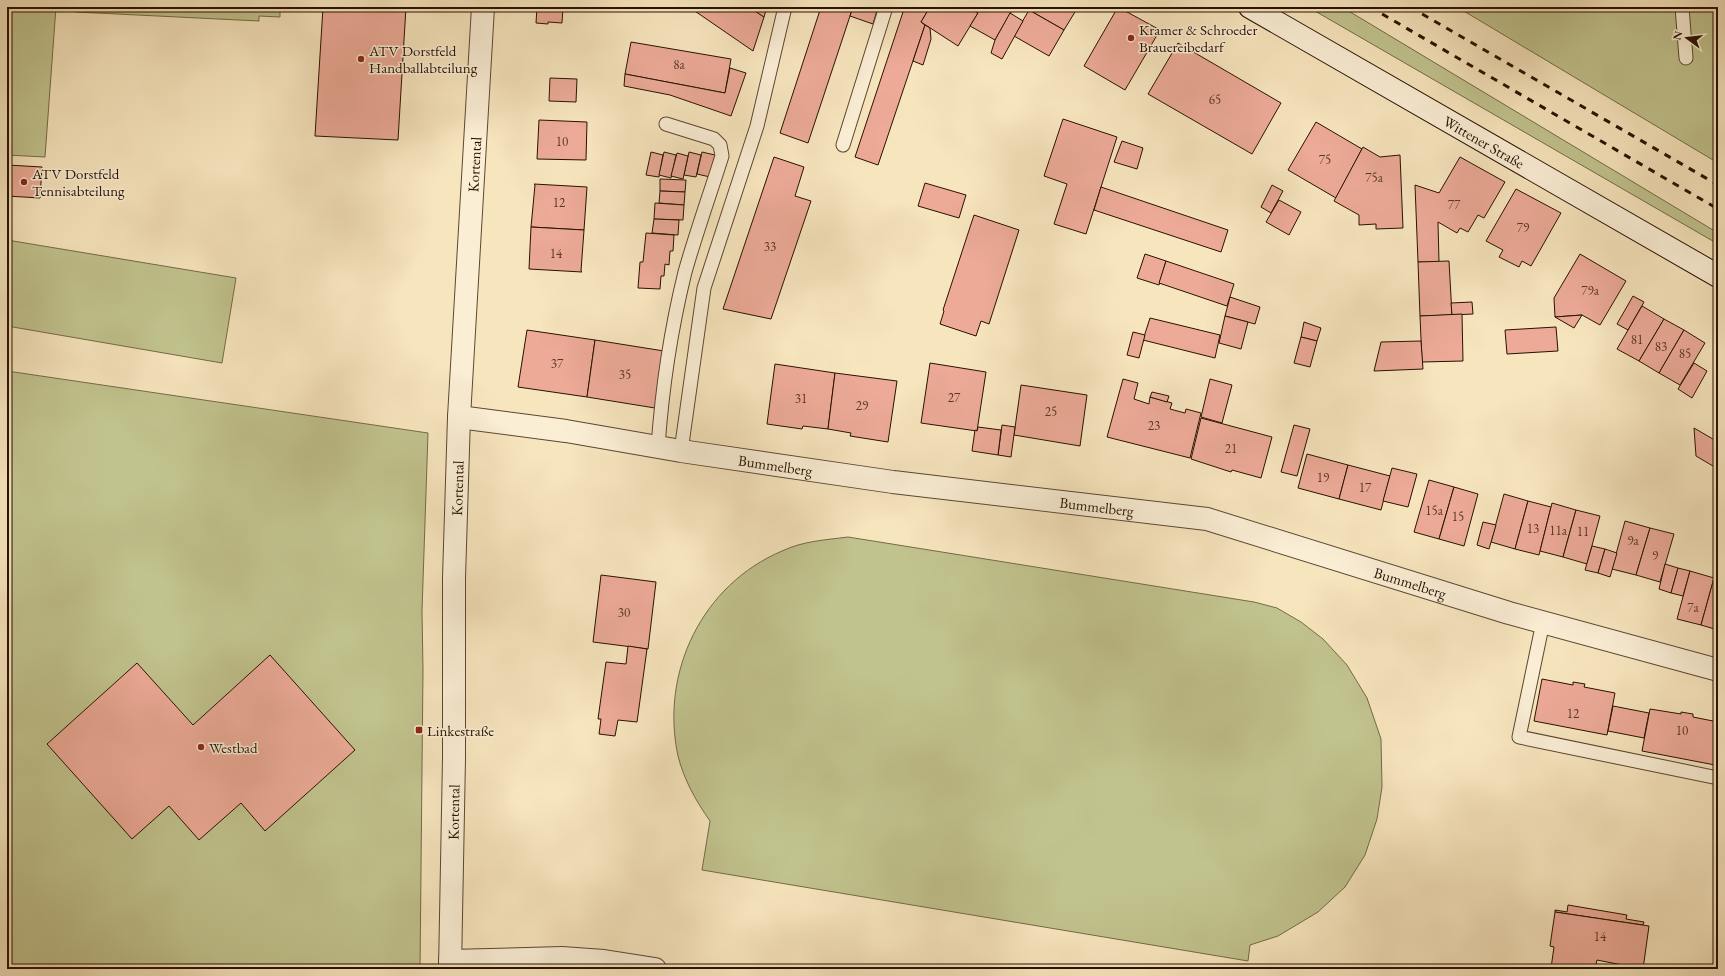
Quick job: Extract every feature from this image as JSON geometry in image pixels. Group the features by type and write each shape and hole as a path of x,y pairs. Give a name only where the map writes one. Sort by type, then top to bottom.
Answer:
{"street":[{"name":"Kortental","path":"450,965 454,758 454,578 459,418 483,7"},
{"name":"Wittener Straße","path":"1250,7 1718,276"},
{"name":"Bummelberg","path":"459,418 566,431 681,451 893,482 1207,519 1543,622 1718,670"},
{"path":"450,965 562,958 604,961 654,969"}],"lane":[{"path":"681,451 704,288 757,126 785,7"},
{"path":"843,145 886,7"},
{"path":"1682,7 1686,58"},
{"path":"658,447 659,425 672,332 680,293 722,156 720,145 714,139 666,124"},
{"path":"1543,622 1520,737 1718,778"}],"green space":[{"path":"7,7 56,7 45,157 7,155"},
{"path":"76,7 280,7 280,17 259,16 259,21 76,12"},
{"path":"1308,7 1342,7 1718,233 1718,244"},
{"path":"1457,7 1718,7 1718,163"},
{"path":"7,240 236,278 222,363 7,326"},
{"path":"7,371 428,433 422,611 423,670 420,969 7,969"},
{"path":"848,537 1254,602 1277,608 1301,622 1323,639 1347,665 1367,698 1381,739 1382,787 1377,819 1365,855 1345,887 1318,912 1278,936 1250,945 1248,961 702,870 710,821 695,798 687,782 678,756 674,724 675,693 682,663 693,635 709,609 729,586 754,566 782,551 798,545 814,541"}],"building":[{"name":"ATV Dorstfeld Handballabteilung","path":"323,7 406,7 398,140 315,136"},
{"path":"537,7 563,7 562,23 536,23"},
{"path":"689,7 749,7 764,17 753,51"},
{"path":"749,7 767,7 764,17"},
{"path":"821,7 853,7 808,143 780,133"},
{"path":"853,7 878,7 873,24 850,16"},
{"path":"895,7 930,7 921,22 925,25 878,165 855,157 903,12"},
{"path":"930,7 967,7 978,13 958,46 921,22"},
{"path":"967,7 1014,7 995,40 970,26 978,13"},
{"path":"1031,7 1078,7 1064,30 1029,10"},
{"path":"1118,7 1160,30 1125,90 1084,66"},
{"path":"1029,10 1064,30 1049,56 1014,36"},
{"path":"1010,13 1023,21 1002,59 991,53 995,40"},
{"path":"925,25 930,28 931,39 923,65 913,61"},
{"path":"631,42 731,59 725,93 625,74"},
{"path":"1178,43 1281,103 1252,154 1148,94"},
{"path":"730,68 746,73 731,116 670,95 624,86 625,74 725,93"},
{"path":"550,78 577,79 576,102 549,101"},
{"path":"1063,119 1117,137 1086,234 1054,224 1067,184 1044,176"},
{"path":"539,120 587,122 586,160 537,159"},
{"path":"1316,122 1362,149 1336,198 1288,170"},
{"path":"1122,141 1143,148 1137,169 1114,162"},
{"path":"1363,147 1380,157 1400,155 1403,228 1376,229 1376,224 1359,225 1359,215 1334,201"},
{"path":"651,152 663,155 659,177 646,175"},
{"path":"664,152 676,155 671,178 659,175"},
{"path":"689,152 701,155 696,177 684,175"},
{"path":"702,152 715,155 710,177 697,174"},
{"path":"677,153 688,156 683,179 671,176"},
{"path":"774,157 804,167 795,196 811,201 771,319 723,309"},
{"path":"1460,157 1505,182 1484,218 1478,215 1468,232 1460,228 1457,233 1438,222 1439,262 1418,262 1415,185 1439,193"},
{"name":"ATV Dorstfeld Tennisabteilung","path":"7,165 42,167 40,198 7,196"},
{"path":"660,179 686,180 685,192 660,191"},
{"path":"925,183 966,195 959,218 918,206"},
{"path":"534,184 587,187 584,230 531,227"},
{"path":"1272,185 1283,191 1271,213 1261,207"},
{"path":"1101,187 1228,230 1221,252 1094,210"},
{"path":"1516,189 1561,213 1531,266 1522,261 1519,267 1499,257 1503,250 1486,241"},
{"path":"660,191 685,192 684,205 659,203"},
{"path":"1279,200 1301,212 1289,235 1266,222"},
{"path":"655,203 684,205 683,220 654,219"},
{"path":"974,215 1019,230 989,324 981,321 976,336 940,324 943,310"},
{"path":"654,219 679,220 678,235 652,233"},
{"path":"531,227 584,230 582,272 529,269"},
{"path":"646,233 674,235 673,251 670,251 669,265 665,264 664,276 661,276 660,289 638,288 640,262 643,262"},
{"path":"1145,254 1166,261 1159,285 1137,278"},
{"path":"1580,254 1626,281 1600,325 1582,315 1555,317 1554,298"},
{"path":"1166,261 1234,284 1227,306 1159,283"},
{"path":"1449,261 1452,315 1420,316 1418,262"},
{"path":"1633,296 1644,302 1628,330 1617,324"},
{"path":"1230,297 1260,307 1255,324 1225,316"},
{"path":"1472,302 1473,314 1452,315 1451,303"},
{"path":"1642,306 1664,319 1639,361 1617,349"},
{"path":"1462,314 1463,361 1422,362 1420,316"},
{"path":"1582,315 1574,328 1555,317"},
{"path":"1225,316 1248,322 1241,349 1219,343"},
{"path":"1150,318 1220,335 1215,358 1143,340"},
{"path":"1664,319 1684,330 1659,373 1639,361"},
{"path":"1304,322 1321,328 1317,341 1301,337"},
{"path":"1556,327 1558,351 1507,354 1505,330"},
{"path":"527,330 595,340 587,397 518,387"},
{"path":"1684,330 1705,343 1680,385 1659,373"},
{"path":"1133,332 1145,335 1139,358 1127,355"},
{"path":"1301,337 1317,341 1310,367 1294,363"},
{"path":"595,340 664,351 655,408 587,397"},
{"path":"1421,341 1423,369 1374,371 1381,342"},
{"path":"930,363 986,372 977,431 921,423"},
{"path":"1694,363 1707,371 1692,398 1678,389"},
{"path":"775,364 835,373 828,429 803,426 802,429 767,424"},
{"path":"835,373 897,381 888,442 850,436 851,433 828,429"},
{"path":"1123,379 1138,383 1134,399 1149,404 1150,397 1172,403 1170,409 1185,413 1186,409 1201,413 1190,458 1107,437"},
{"path":"1210,379 1232,385 1222,423 1201,417"},
{"path":"1021,385 1087,395 1080,446 1014,435"},
{"path":"1152,392 1169,396 1167,402 1150,397"},
{"path":"1201,418 1272,437 1261,478 1232,470 1231,472 1191,459"},
{"path":"1002,425 1015,427 1011,457 998,455"},
{"path":"1294,425 1310,429 1297,476 1281,472"},
{"path":"978,427 1001,430 998,455 972,451 975,430 977,431"},
{"path":"1694,428 1718,442 1718,469 1696,456"},
{"path":"1307,454 1348,465 1339,499 1298,488"},
{"path":"1348,465 1390,476 1381,510 1339,499"},
{"path":"1392,468 1417,474 1408,507 1383,501"},
{"path":"1429,480 1454,487 1439,539 1414,532"},
{"path":"1454,487 1478,494 1464,546 1439,539"},
{"path":"1504,494 1528,501 1515,549 1491,542"},
{"path":"1528,501 1551,507 1539,555 1515,549"},
{"path":"1552,503 1576,510 1563,557 1540,551"},
{"path":"1576,510 1600,516 1587,564 1563,557"},
{"path":"1625,521 1650,528 1636,575 1612,569"},
{"path":"1483,522 1496,525 1489,549 1477,545"},
{"path":"1650,528 1674,534 1660,582 1636,575"},
{"path":"1592,546 1605,549 1598,573 1585,570"},
{"path":"1605,549 1617,553 1610,577 1598,573"},
{"path":"1665,564 1678,568 1671,593 1659,589"},
{"path":"1678,568 1690,571 1683,596 1671,593"},
{"path":"1690,571 1714,578 1701,625 1677,619"},
{"path":"601,575 656,582 648,649 593,642"},
{"path":"1714,578 1718,579 1718,630 1701,625"},
{"path":"628,646 647,649 637,722 618,720 615,736 599,734 601,719 598,719 606,662 626,664"},
{"name":"Westbad","path":"270,655 355,750 265,831 241,803 199,840 169,806 132,839 47,744 137,663 193,725"},
{"path":"1542,679 1573,685 1573,682 1585,684 1584,687 1615,693 1607,735 1534,721"},
{"path":"1613,706 1649,713 1644,738 1608,731"},
{"path":"1650,709 1681,714 1681,712 1693,714 1693,717 1718,722 1718,749 1715,765 1642,751"},
{"path":"1568,905 1627,915 1626,919 1644,922 1643,925 1555,912 1555,910 1567,912"},
{"path":"1555,912 1649,926 1643,969 1597,960 1595,969 1546,969 1547,967 1551,968 1554,947 1550,946"}],"railway":[{"path":"1370,7 1718,209"},
{"path":"1410,7 1718,185"}],"place":[{"name":"Kramer & Schroeder Brauereibedarf","path":"1131,38"},
{"name":"ATV Dorstfeld Handballabteilung","path":"361,59"},
{"name":"ATV Dorstfeld Tennisabteilung","path":"24,182"},
{"name":"Linkestraße","path":"419,730"},
{"name":"Westbad","path":"201,747"}]}
